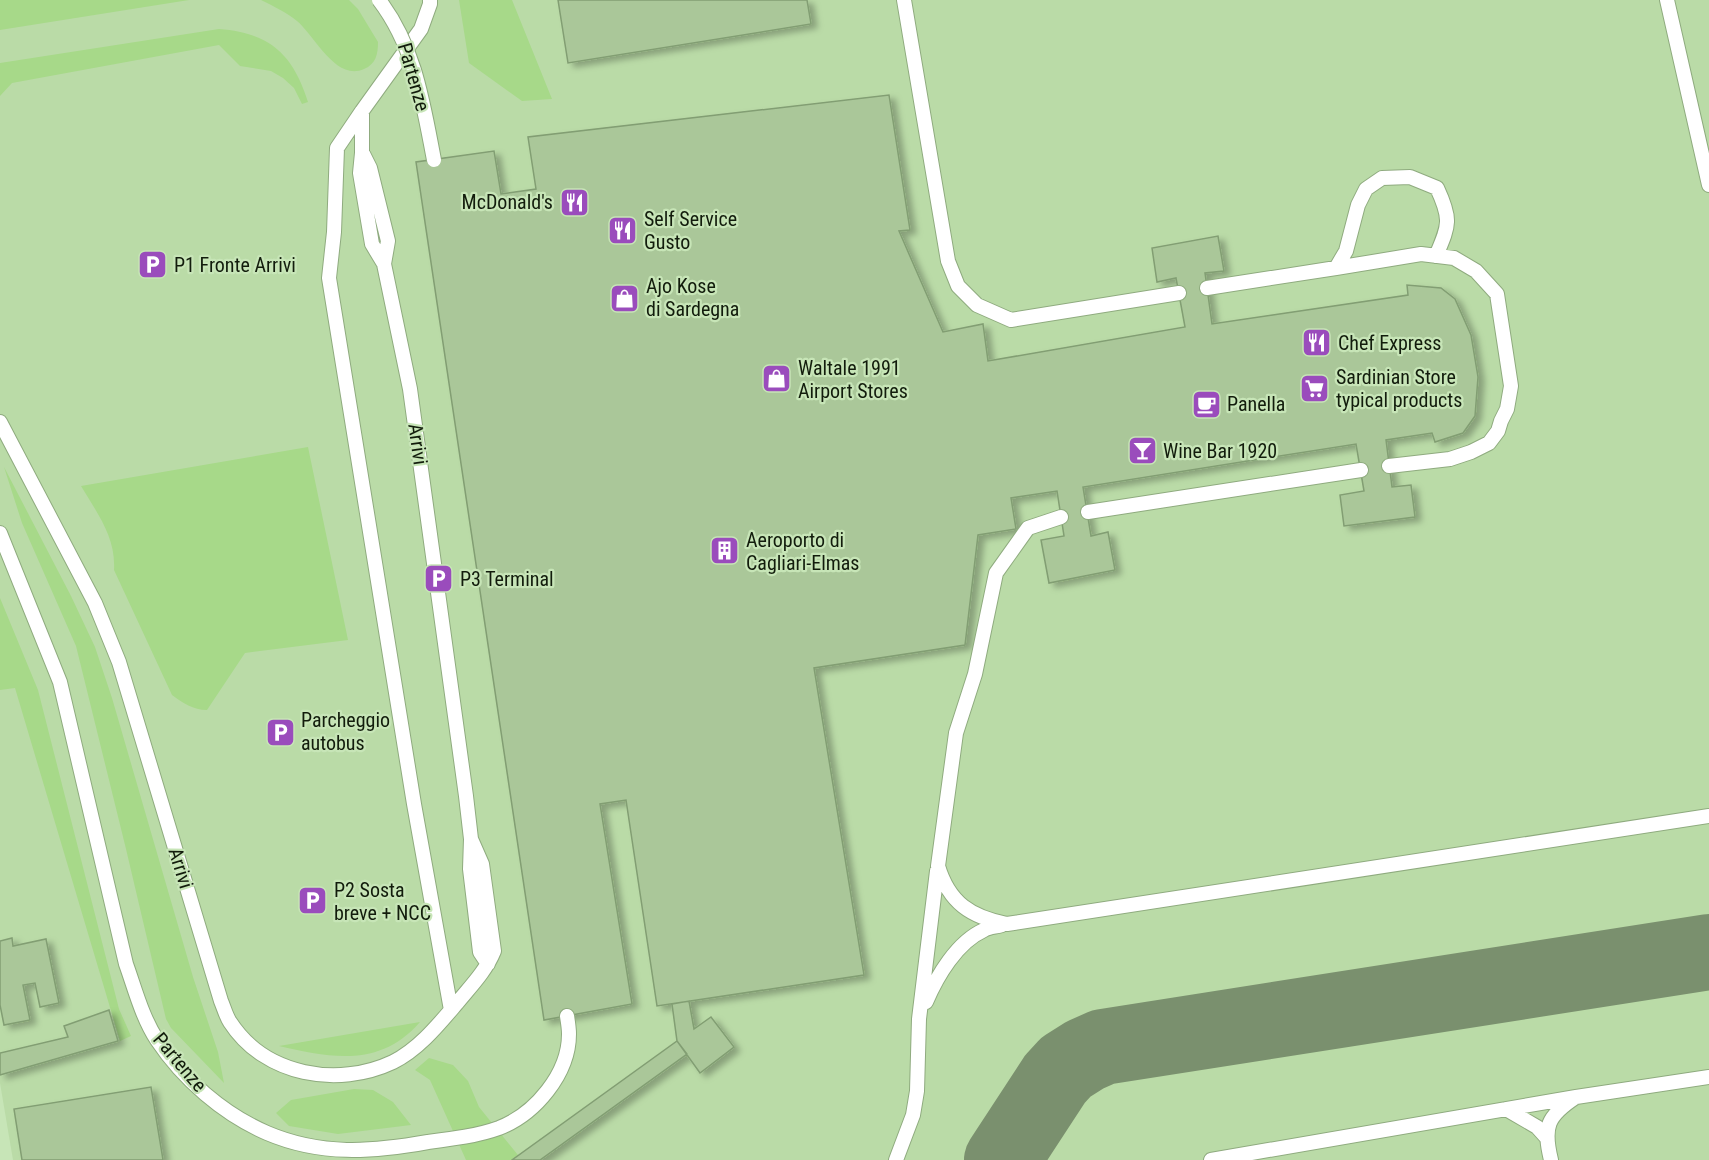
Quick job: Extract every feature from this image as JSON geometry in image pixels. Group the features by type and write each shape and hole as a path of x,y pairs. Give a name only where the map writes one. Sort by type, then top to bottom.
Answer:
{"lane":[{"name":"Partenze","path":"379,0 398,26 411,60 422,97 434,160"},
{"path":"430,0 421,28 337,148 334,232 329,278 412,793 451,1010"},
{"path":"904,0 948,261 958,286 977,305 1011,320 1179,293"},
{"path":"1667,0 1709,185"},
{"name":"Arrivi","path":"0,422 95,603 119,662 221,1001 230,1022 258,1051 280,1064 314,1075 358,1075 394,1061 417,1046 451,1010 488,964 494,951 482,864 471,839 410,388 384,264 388,241 370,168 362,152 362,111"},
{"path":"1336,268 1346,251 1358,205 1366,189 1382,178 1410,177 1437,188 1445,206 1448,228 1436,256"},
{"path":"1207,288 1421,254 1454,258 1476,271 1497,294 1511,386 1508,409 1498,431 1489,443 1471,453 1450,459 1389,466"},
{"path":"1088,512 1360,470"},
{"path":"896,1160 913,1115 917,1091 919,1019 957,733 975,674 996,573 1028,528 1061,517"},
{"name":"Partenze","path":"0,533 60,682 126,964 141,1009 156,1039 187,1076 217,1104 267,1133 328,1149 380,1150 478,1134 501,1127 521,1116 550,1088 560,1069 569,1035 567,1016"},
{"path":"919,1019 933,984 957,951 983,930 1007,924 1709,816"},
{"path":"938,866 943,884 972,914 1007,924"},
{"path":"1211,1160 1576,1097 1709,1077"},
{"path":"1551,1160 1546,1137 1550,1122 1561,1107 1576,1097"},
{"path":"1506,1110 1537,1127 1546,1137"}],"shaded area":[{"name":"Aeroporto di Cagliari-Elmas","path":"0,0 1709,0 1709,1160 13,1160 0,1083"},
{"path":"0,0 189,0 0,30"},
{"path":"261,0 349,0 358,9 378,42 376,58 364,69 354,71 344,69 326,55 297,21"},
{"path":"459,0 512,0 552,99 522,101 469,63"},
{"path":"219,29 252,35 277,49 295,71 308,102 302,104 294,88 283,78 271,71 240,66 219,45 12,83 0,96 0,63"},
{"path":"308,447 348,640 245,653 207,710 188,706 172,695 114,570 109,536 81,486"},
{"path":"4,467 95,647 193,977 218,1052 224,1083 171,1028 166,1019 76,646 22,523"},
{"path":"0,598 38,690 119,1009 131,1036 120,1041 15,688 0,690"},
{"path":"420,1022 405,1037 372,1053 336,1056 279,1046"},
{"path":"429,1058 453,1065 468,1081 479,1107 522,1160 466,1160 430,1080 415,1070"},
{"path":"354,1089 373,1090 393,1102 411,1125 338,1134 289,1126 276,1113 291,1100"}],"building":[{"path":"558,0 807,0 811,24 568,63"},
{"name":"Aeroporto di Cagliari-Elmas","path":"889,95 910,230 899,231 943,332 983,324 988,361 1185,327 1176,278 1157,282 1152,248 1218,236 1224,271 1205,273 1212,324 1408,295 1407,285 1441,288 1455,299 1471,335 1478,377 1475,416 1463,433 1435,442 1432,433 1386,440 1392,487 1411,485 1415,517 1344,526 1340,495 1364,491 1356,444 1083,487 1091,536 1108,532 1115,570 1049,583 1041,540 1064,536 1057,491 1011,498 1016,529 978,535 965,645 814,668 864,975 657,1006 626,800 600,804 632,1004 544,1020 416,162 494,151 501,194 536,189 528,137"},
{"path":"12,938 13,946 46,939 59,1003 40,1007 35,983 23,985 30,1020 4,1025 0,1005 0,941"},
{"path":"689,1001 694,1029 711,1017 734,1047 700,1073 677,1041 672,1004"},
{"path":"109,1010 118,1041 0,1075 0,1053 68,1037 64,1026"},
{"path":"677,1041 687,1054 540,1160 512,1160"},
{"path":"151,1087 163,1160 22,1160 14,1109"}],"taxiway":[{"path":"1002,1160 1055,1079 1066,1067 1103,1047 1709,952"}],"place":[{"name":"McDonald's","path":"574,202"},
{"name":"Self Service Gusto","path":"623,230"},
{"name":"P1 Fronte Arrivi","path":"153,265"},
{"name":"Ajo Kose di Sardegna","path":"625,298"},
{"name":"Chef Express","path":"1317,343"},
{"name":"Waltale 1991 Airport Stores","path":"777,379"},
{"name":"Sardinian Store typical products","path":"1315,388"},
{"name":"Panella","path":"1206,404"},
{"name":"Wine Bar 1920","path":"1142,451"},
{"name":"Aeroporto di Cagliari-Elmas","path":"725,551"},
{"name":"P3 Terminal","path":"439,579"},
{"name":"Parcheggio autobus","path":"280,732"},
{"name":"P2 Sosta breve + NCC","path":"313,901"}]}
